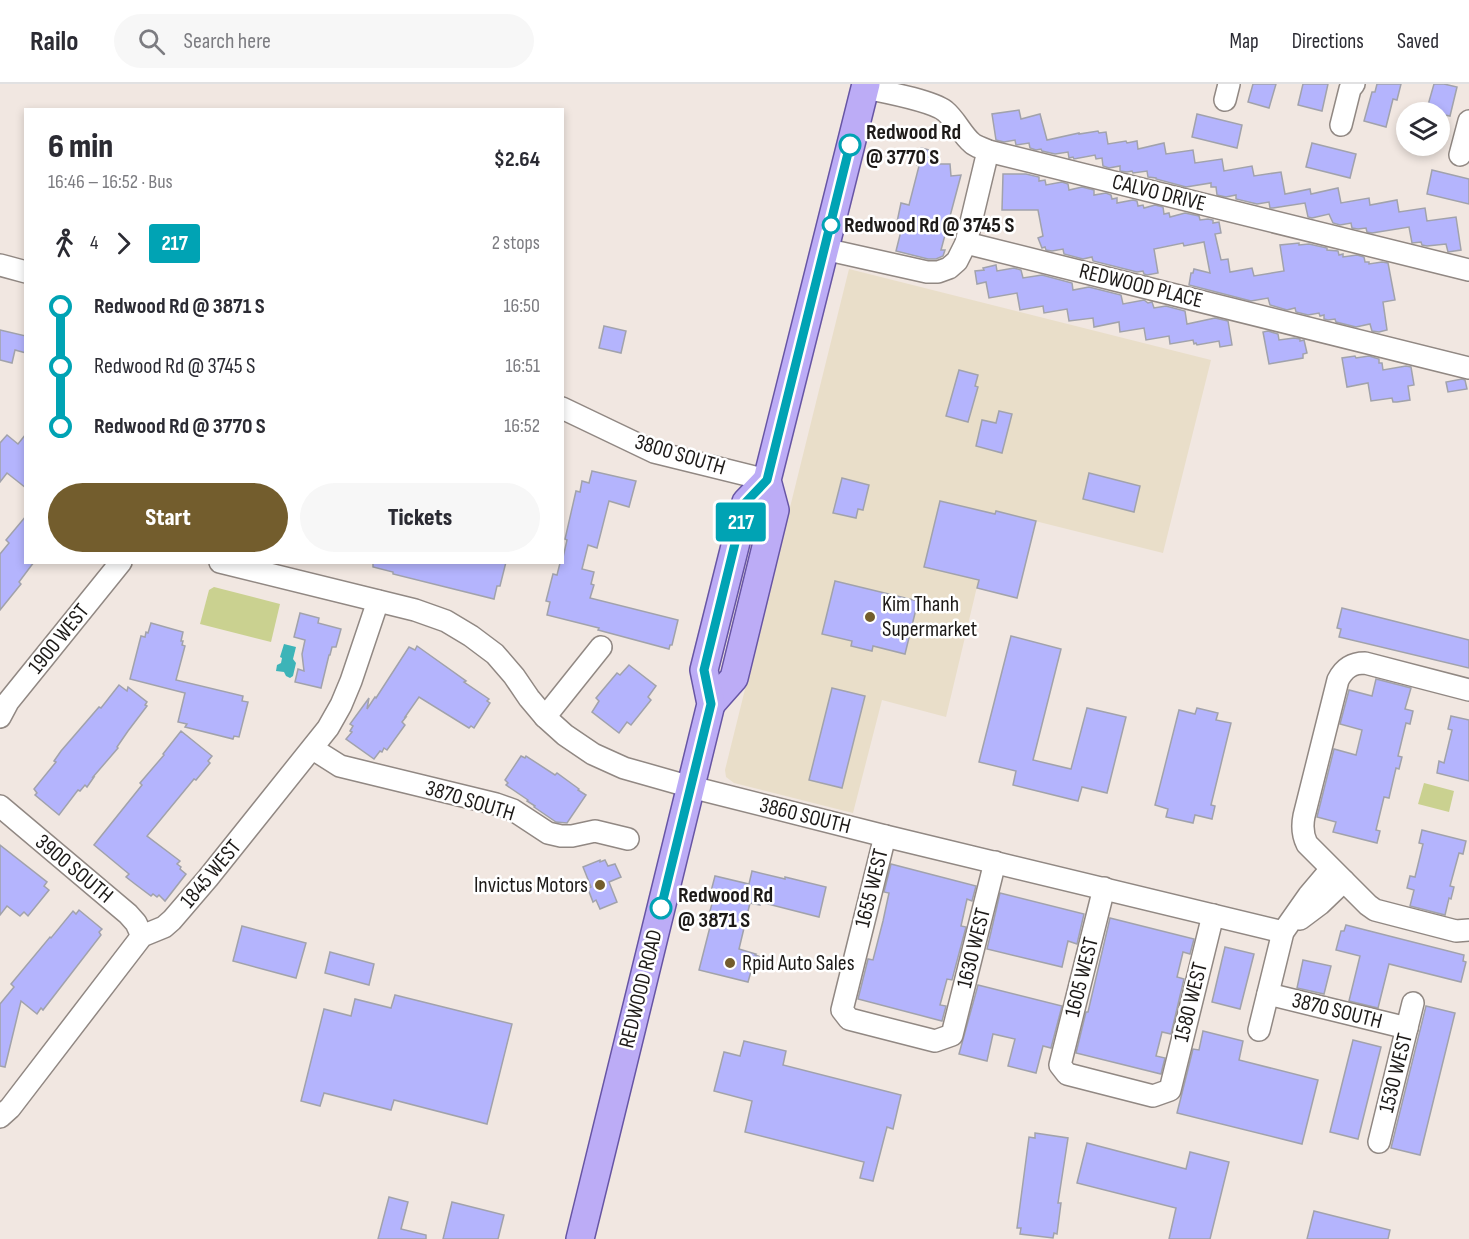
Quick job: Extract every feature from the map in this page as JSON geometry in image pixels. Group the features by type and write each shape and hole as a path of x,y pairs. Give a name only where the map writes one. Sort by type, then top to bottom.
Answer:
{"main road":[{"name":"REDWOOD ROAD","path":"580,1239 711,704 734,678 775,510 767,480 865,86"}],"street":[{"path":"1341,125 1350,89 1354,84"},
{"name":"CALVO DRIVE","path":"865,86 928,103 943,110 957,123 973,144 988,151 1469,270"},
{"path":"1460,155 1469,122"},
{"path":"825,249 927,272 938,272 949,268 957,261 966,243 988,151"},
{"name":"REDWOOD PLACE","path":"966,243 1469,368"},
{"path":"0,265 24,271"},
{"name":"3800 SOUTH","path":"564,409 654,452 767,480"},
{"name":"1900 WEST","path":"0,717 8,702 119,564"},
{"name":"3860 SOUTH","path":"228,564 415,610 446,621 495,654 545,717 565,735 593,754 624,768 885,836 1283,932"},
{"name":"1845 WEST","path":"0,1117 10,1108 142,936 164,927 172,920 328,728 351,681 378,601"},
{"path":"545,717 601,648"},
{"path":"1468,930 1456,931 1375,910 1307,844 1302,826 1338,680 1345,669 1357,663 1365,663 1469,690"},
{"name":"3870 SOUTH","path":"313,748 340,766 513,810 548,833 573,836 595,831 628,838"},
{"name":"3900 SOUTH","path":"0,806 128,914 142,936"},
{"name":"1655 WEST","path":"885,836 842,1010 849,1019 934,1041 952,1035"},
{"name":"1630 WEST","path":"952,1035 996,862"},
{"path":"1258,1030 1283,932 1320,904 1338,875"},
{"name":"1605 WEST","path":"1104,888 1060,1065 1067,1074 1153,1096 1170,1090"},
{"name":"1580 WEST","path":"1170,1090 1213,915"},
{"name":"3870 SOUTH","path":"1268,994 1407,1028"},
{"name":"1530 WEST","path":"1379,1142 1413,1003"}],"shaded area":[{"path":"849,269 1211,360 1163,553 995,511 946,717 882,700 853,813 734,783 726,777 725,770"}],"green space":[{"path":"214,587 280,604 271,642 200,624 209,590"},
{"path":"1424,783 1454,791 1449,812 1418,804"}],"water":[{"path":"284,644 296,647 293,659 296,663 293,676 290,678 284,672 276,671 277,665 281,663 282,658 280,657"}],"building":[{"path":"1253,84 1276,84 1269,108 1248,102"},
{"path":"1303,84 1328,84 1322,111 1298,105"},
{"path":"1377,84 1401,84 1397,100 1393,99 1386,127 1364,121 1372,92 1375,92"},
{"path":"1434,84 1457,87 1450,116 1450,102 1429,102"},
{"path":"1019,110 1021,119 1040,114 1047,140 1079,133 1106,132 1108,144 1137,141 1138,149 1164,143 1166,154 1193,150 1195,163 1222,159 1224,171 1252,166 1254,176 1281,172 1285,194 1310,189 1311,194 1338,188 1341,203 1369,198 1370,205 1397,200 1399,212 1425,208 1427,221 1456,217 1461,250 1448,252 1446,244 1427,246 1422,245 1421,242 1412,243 1409,227 1367,232 1366,228 1352,228 1351,223 1340,225 1333,223 1329,214 1308,217 1305,203 1270,208 1269,202 1257,204 1236,199 1236,195 1226,197 1217,195 1216,187 1211,187 1211,183 1186,187 1148,177 1147,171 1133,173 1132,171 1120,171 1120,166 1109,168 1103,166 1102,158 1096,159 1095,155 1074,159 1069,158 1068,152 1055,154 1030,148 1029,143 1016,145 1015,140 1004,142 996,140 992,114"},
{"path":"1197,114 1242,125 1237,148 1192,137"},
{"path":"1312,143 1356,154 1350,178 1306,167"},
{"path":"921,148 938,152 939,164 950,164 951,176 961,175 941,250 945,250 943,256 936,259 896,251 903,223 897,222 901,203 909,205"},
{"path":"1432,170 1469,179 1469,204 1427,194"},
{"path":"1003,174 1026,174 1039,177 1039,181 1045,180 1046,185 1062,182 1068,184 1069,190 1082,187 1094,190 1094,195 1106,193 1111,195 1112,199 1117,198 1117,203 1133,200 1137,201 1138,206 1143,205 1144,208 1155,205 1163,207 1164,214 1169,213 1170,217 1185,213 1199,216 1200,220 1208,219 1213,220 1213,223 1219,222 1221,233 1215,234 1221,260 1228,259 1230,272 1252,268 1254,276 1284,271 1280,245 1299,243 1299,245 1309,244 1338,251 1339,255 1343,254 1343,257 1357,255 1364,257 1365,262 1369,264 1388,263 1395,300 1383,302 1387,330 1372,331 1370,324 1356,327 1336,322 1335,319 1324,319 1324,315 1320,316 1319,313 1308,315 1296,312 1295,308 1287,310 1270,305 1268,298 1251,301 1189,285 1194,269 1210,273 1204,242 1184,246 1183,243 1154,249 1158,273 1147,275 1143,271 1137,272 1093,261 1092,257 1083,259 1064,254 1063,249 1046,250 1045,247 1042,248 1038,238 1043,236 1038,210 1002,210"},
{"path":"996,265 997,271 1014,268 1021,270 1023,278 1042,275 1072,283 1073,290 1089,287 1121,295 1123,304 1144,300 1148,303 1152,302 1154,308 1166,306 1185,311 1187,324 1215,318 1228,321 1232,345 1220,347 1219,341 1197,345 1193,340 1170,344 1169,336 1146,340 1144,328 1120,332 1119,322 1094,327 1093,318 1069,321 1067,309 1044,313 1043,306 1020,310 1017,293 989,298 986,282 977,284 975,271"},
{"path":"604,326 626,331 621,353 599,348"},
{"path":"0,330 24,336 24,352 15,350 12,363 0,360"},
{"path":"1263,332 1278,334 1279,340 1294,338 1304,340 1307,353 1303,354 1303,358 1269,364"},
{"path":"1355,356 1356,358 1369,356 1379,359 1383,370 1411,367 1414,385 1408,386 1410,400 1393,402 1392,398 1371,401 1368,383 1347,387 1342,358"},
{"path":"959,370 978,375 975,386 978,387 968,422 946,416"},
{"path":"1465,380 1467,389 1448,392 1446,382"},
{"path":"999,411 1012,414 1002,453 976,446 982,420 996,423"},
{"path":"7,435 18,444 24,436 24,486 7,473 0,482 0,443"},
{"path":"592,471 636,481 629,507 609,501 597,548 588,545 582,569 594,572 591,584 594,585 590,598 678,620 669,649 547,615 550,602 546,601 553,574 557,575 560,564 564,564 567,540 565,539 576,491 580,492 582,481 589,483"},
{"path":"1089,473 1140,486 1134,512 1083,499"},
{"path":"842,478 869,485 863,510 858,509 856,518 833,513"},
{"path":"940,501 1036,521 1017,598 977,588 979,580 924,567"},
{"path":"24,518 24,564 32,564 19,582 21,584 0,610 0,554 9,543 6,540"},
{"path":"373,564 506,564 494,599 373,567"},
{"name":"Kim Thanh Supermarket","path":"835,581 918,601 905,654 873,646 872,651 851,646 852,641 822,634"},
{"path":"1342,608 1469,640 1469,668 1339,637 1341,629 1337,628"},
{"path":"300,613 319,618 318,623 341,629 336,647 332,647 329,655 321,688 295,682 298,669 304,671 302,654 305,640 294,637"},
{"path":"151,623 183,632 181,641 185,646 176,680 243,696 242,701 248,702 239,737 234,736 233,739 185,727 187,724 178,722 185,693 130,679 141,636 145,637"},
{"path":"1011,636 1061,649 1033,760 1071,769 1087,708 1126,717 1107,793 1082,787 1078,801 1013,785 1016,771 979,762"},
{"path":"417,646 466,681 464,682 489,699 487,701 490,703 474,728 471,726 469,728 419,697 402,722 405,725 387,750 384,748 374,759 346,739 352,732 350,731 353,726 350,724 369,698 367,709 376,698 409,647 415,650"},
{"path":"629,665 656,686 648,697 651,700 631,725 627,722 619,733 592,712 599,701 596,698 617,673 620,675"},
{"path":"1376,679 1411,688 1405,709 1413,711 1410,724 1406,723 1398,756 1402,757 1399,769 1396,768 1389,798 1384,797 1376,830 1380,831 1377,843 1333,832 1336,822 1317,817 1334,749 1356,755 1362,730 1340,724 1349,690 1372,696"},
{"path":"119,685 127,691 128,687 147,702 145,705 147,706 87,787 85,785 80,791 78,790 59,815 35,795 37,793 34,789 56,762 54,761 61,751"},
{"path":"832,688 865,696 842,788 809,780"},
{"path":"1197,708 1218,713 1216,720 1231,723 1211,805 1215,806 1212,819 1195,815 1193,823 1166,817 1168,809 1155,805 1179,710 1195,714"},
{"path":"1451,716 1469,720 1469,781 1437,773 1439,761 1444,763 1452,730 1448,729"},
{"path":"181,731 212,756 208,761 210,763 147,836 180,861 177,864 186,874 165,901 159,895 151,896 126,877 129,874 94,845"},
{"path":"521,756 525,758 526,756 555,775 557,773 586,795 567,823 556,822 506,785 508,783 505,780"},
{"path":"1422,830 1466,841 1463,854 1459,853 1450,886 1454,887 1445,915 1410,906 1414,890 1407,888 1410,876 1415,877 1423,844 1419,843"},
{"path":"0,845 47,882 44,886 49,890 28,916 24,912 20,916 7,906 0,915"},
{"name":"Invictus Motors","path":"600,860 600,862 605,860 608,866 615,864 621,877 609,882 617,902 600,909 596,900 593,902 588,889 591,887 583,867"},
{"path":"891,864 976,886 972,901 967,899 961,926 966,927 952,980 947,979 940,1005 946,1006 942,1021 858,999 868,959 873,960 883,921 889,893 884,892"},
{"path":"752,871 826,887 819,917 760,902 760,905 750,903 739,949 761,957 758,970 752,968 748,982 699,970 711,923 707,922 713,900 709,899 715,876 749,884"},
{"path":"1000,893 1084,914 1077,944 1068,941 1062,967 987,949"},
{"path":"79,910 102,929 99,932 101,935 43,1010 41,1008 37,1014 21,1001 5,1067 0,1066 0,1004 14,987 11,984 50,937 73,911 76,914"},
{"path":"1110,918 1194,939 1190,954 1183,952 1177,977 1184,979 1171,1034 1162,1032 1156,1056 1165,1058 1161,1074 1076,1053"},
{"path":"1346,925 1464,955 1463,961 1466,962 1461,982 1389,964 1378,1008 1349,1001 1360,956 1336,950 1341,931 1344,931"},
{"path":"242,926 306,943 296,978 233,961"},
{"path":"1225,947 1254,954 1240,1009 1212,1002"},
{"path":"330,952 374,964 369,985 325,973"},
{"path":"1303,960 1331,966 1324,994 1297,988"},
{"path":"978,985 1062,1006 1051,1048 1043,1046 1036,1073 1008,1066 1015,1039 993,1034 987,1061 959,1054"},
{"path":"395,995 512,1024 487,1124 394,1100 391,1110 324,1093 320,1106 301,1101 324,1009 351,1016 355,999 391,1008"},
{"path":"1426,1006 1455,1013 1420,1155 1391,1148"},
{"path":"1203,1031 1243,1041 1239,1060 1318,1080 1302,1144 1177,1113 1193,1049 1199,1050"},
{"path":"1353,1040 1381,1047 1358,1139 1330,1132"},
{"path":"744,1041 786,1051 783,1065 901,1095 893,1129 887,1127 873,1181 860,1178 864,1162 745,1132 752,1101 714,1091 724,1052 740,1056"},
{"path":"1035,1133 1068,1138 1058,1203 1061,1203 1057,1234 1054,1233 1053,1238 1020,1234 1021,1228 1017,1228 1029,1137 1035,1138"},
{"path":"1087,1143 1186,1169 1190,1152 1229,1162 1210,1239 1169,1239 1176,1208 1077,1183"},
{"path":"389,1197 408,1202 401,1229 426,1235 426,1239 378,1239"},
{"path":"452,1202 504,1215 498,1239 443,1239"},
{"path":"1314,1211 1390,1230 1388,1239 1307,1239"}],"bus line":[{"name":"217","path":"661,908 711,704 704,670 740,523 746,502 767,480 850,145"}],"place":[{"name":"Redwood Rd @ 3770 S","path":"850,145"},
{"name":"Redwood Rd @ 3745 S","path":"831,225"},
{"name":"Kim Thanh Supermarket","path":"870,617"},
{"name":"Invictus Motors","path":"600,885"},
{"name":"Redwood Rd @ 3871 S","path":"661,908"},
{"name":"Rpid Auto Sales","path":"730,963"}]}
